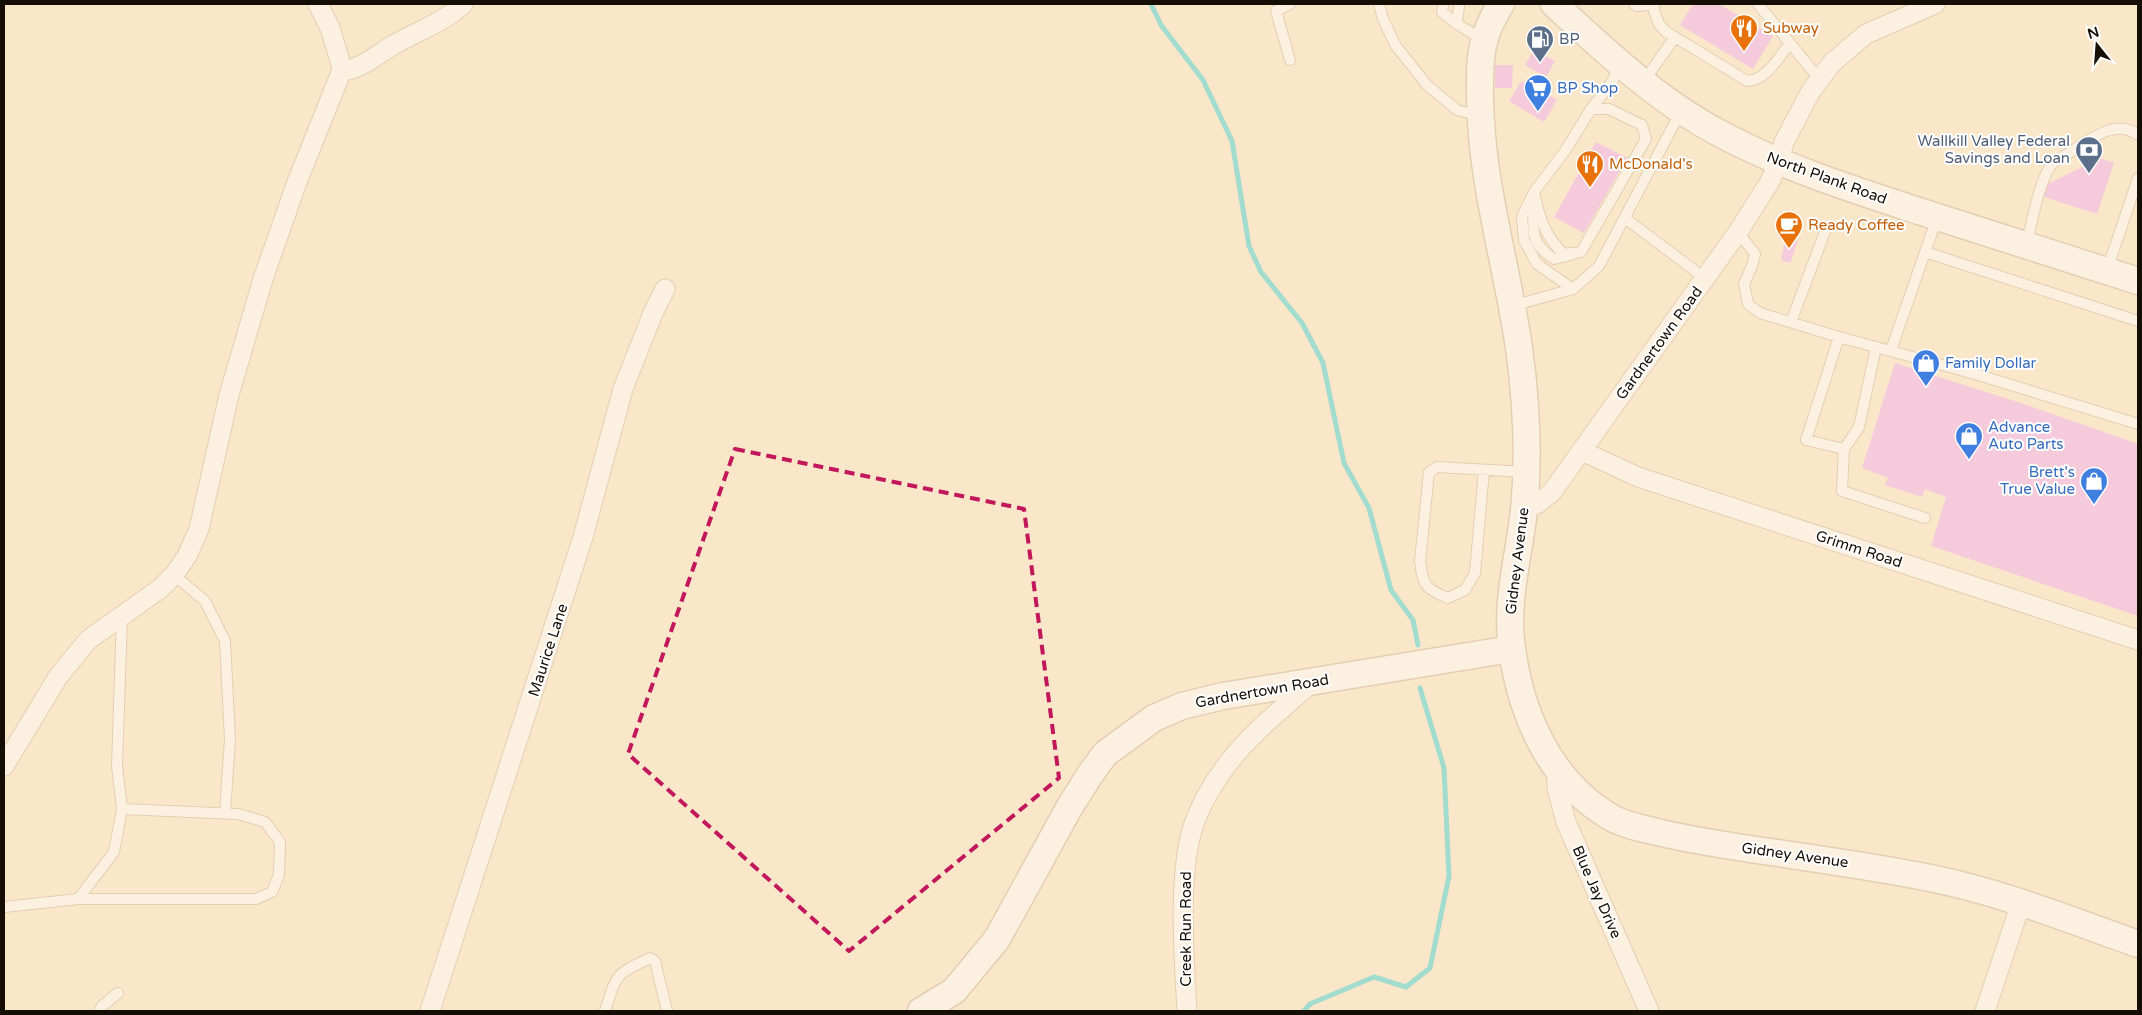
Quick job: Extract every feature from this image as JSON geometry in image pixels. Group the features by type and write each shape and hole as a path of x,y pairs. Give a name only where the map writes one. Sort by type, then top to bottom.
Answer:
{"street":[{"path":"4,766 58,677 88,640 161,588 187,556 199,529 229,395 263,278 297,182 342,70 330,28 318,4"},
{"path":"342,70 356,69 396,43 436,23 463,4"},
{"name":"Gidney Avenue","path":"1501,4 1484,40 1480,74 1480,116 1486,175 1519,350 1526,448 1524,509 1509,621 1511,648 1519,689 1527,716 1557,770 1574,788 1607,815 1626,824 1688,840 1850,863 1934,879 2021,903 2138,944"},
{"name":"North Plank Road","path":"1554,4 1619,64 1643,82 1716,131 1779,162 1830,182 2138,281"},
{"name":"Gardnertown Road","path":"1524,509 1537,504 1552,492 1706,279 1769,183 1779,162 1784,142 1811,91 1832,63 1866,34 1935,4"},
{"name":"Maurice Lane","path":"430,1011 584,537 623,389 653,313 665,289"},
{"name":"Grimm Road","path":"1582,450 1638,477 2138,640"},
{"name":"Gardnertown Road","path":"921,1011 954,991 997,939 1091,773 1112,748 1154,718 1182,706 1223,696 1511,648"},
{"name":"Creek Run Road","path":"1187,1011 1184,956 1185,876 1192,830 1208,794 1226,766 1249,739 1312,682"},
{"name":"Blue Jay Drive","path":"1557,770 1557,788 1566,822 1649,1011"},
{"path":"1985,1011 2021,903"}],"lane":[{"path":"1290,4 1276,11 1290,60"},
{"path":"1379,4 1383,19 1396,46 1427,85 1457,110 1480,116"},
{"path":"1443,4 1442,12 1457,24 1484,40"},
{"path":"1634,4 1637,6 1654,4 1659,24 1665,31 1747,81 1757,80 1768,71 1790,43"},
{"path":"1758,4 1820,80"},
{"path":"1457,24 1459,6"},
{"path":"1643,82 1675,37"},
{"path":"1573,289 1538,264 1524,240 1522,217 1534,192 1565,151 1591,109 1612,82 1619,64"},
{"path":"1534,192 1541,222 1554,245 1564,254 1582,252 1646,139 1642,124 1609,109 1591,109"},
{"path":"1511,306 1573,289 1599,266 1682,109"},
{"path":"2026,245 2045,177 2051,165 2103,132 2120,128 2133,131 2138,135"},
{"path":"2107,271 2138,178"},
{"path":"1891,350 1938,217"},
{"path":"1626,218 1706,279"},
{"path":"1791,322 1826,229"},
{"path":"1738,232 1755,254 1744,284 1748,304 1760,313 2068,401 2138,424"},
{"path":"1925,252 2138,321"},
{"path":"1839,337 1806,440 1844,449"},
{"path":"1876,347 1859,427 1844,449 1842,490 1925,518"},
{"path":"1484,470 1474,573 1465,590 1448,598 1431,592 1422,576 1420,561 1429,472 1437,467 1526,472"},
{"path":"174,574 205,601 225,641 230,739 225,814"},
{"path":"78,899 114,852 122,809 117,766 122,616"},
{"path":"4,907 78,899 256,899 272,892 279,875 280,842 265,822 238,814 122,809"},
{"path":"605,1011 615,980 624,970 650,958 655,961 667,1011"},
{"path":"99,1011 102,1006 118,993"}],"highlighted area":[{"path":"735,449 1024,509 1059,778 849,951 628,754"}],"building":[{"name":"Subway","path":"1693,4 1719,4 1773,36 1753,69 1680,25"},
{"name":"BP","path":"1534,50 1555,61 1546,77 1525,65"},
{"path":"1495,65 1513,65 1512,88 1495,88"},
{"name":"BP Shop","path":"1526,81 1557,100 1544,122 1509,101 1520,83"},
{"name":"McDonald's","path":"1596,142 1627,158 1584,233 1554,217"},
{"name":"Wallkill Valley Federal Savings and Loan","path":"2100,158 2114,163 2097,214 2041,196 2044,186"},
{"name":"Ready Coffee","path":"1786,237 1798,241 1790,263 1781,260"},
{"path":"1895,363 2024,404 2138,444 2138,616 1931,546 1946,497 1925,489 1922,497 1885,485 1888,478 1862,468"}],"waterway":[{"path":"1151,4 1161,25 1203,80 1232,141 1249,246 1261,272 1302,323 1323,363 1344,463 1369,508 1391,590 1413,620 1418,645"},
{"path":"1304,1011 1310,1004 1374,977 1406,987 1430,968 1449,876 1444,768 1420,688"}],"place":[{"name":"Subway","path":"1744,52"},
{"name":"BP","path":"1540,63"},
{"name":"BP Shop","path":"1538,112"},
{"name":"Wallkill Valley Federal Savings and Loan","path":"2089,174"},
{"name":"McDonald's","path":"1590,188"},
{"name":"Ready Coffee","path":"1789,249"},
{"name":"Family Dollar","path":"1926,387"},
{"name":"Advance Auto Parts","path":"1969,460"},
{"name":"Brett's True Value","path":"2094,505"}]}
